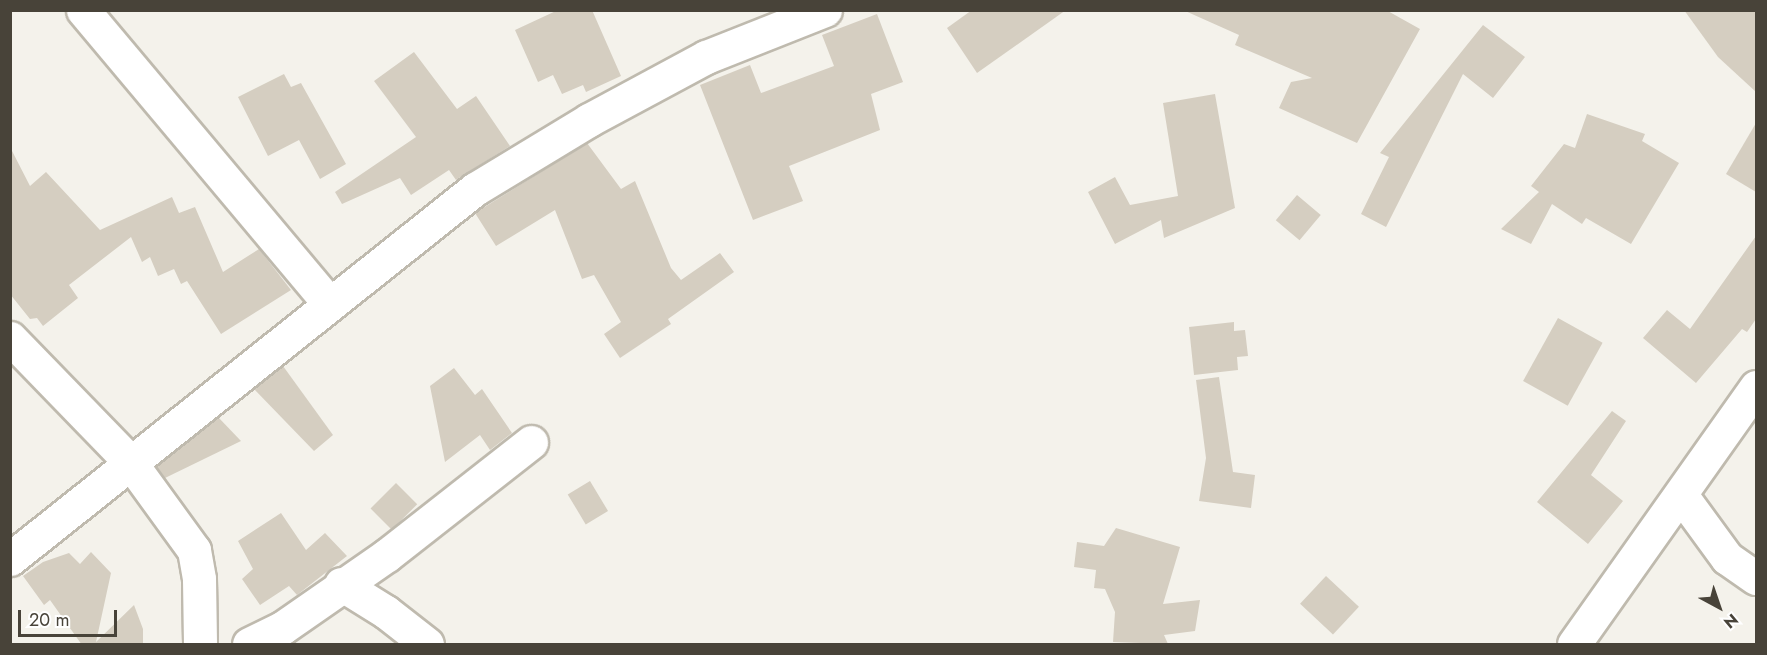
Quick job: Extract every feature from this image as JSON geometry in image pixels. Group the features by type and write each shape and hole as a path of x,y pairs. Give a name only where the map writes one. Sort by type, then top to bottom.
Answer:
{"street":[{"path":"83,10 330,304"},
{"path":"10,559 476,189 589,120 706,57 825,10"},
{"path":"10,338 130,462 194,550 200,579 200,645"},
{"path":"1574,645 1756,387"},
{"path":"249,645 282,628 341,584 387,555 531,442"},
{"path":"1681,495 1727,558 1756,578"},
{"path":"341,584 386,612 427,645"}],"building":[{"path":"558,10 592,10 621,76 586,92 583,85 562,94 553,75 538,82 515,30"},
{"path":"972,10 1066,10 977,73 947,28"},
{"path":"1183,10 1386,10 1420,29 1357,143 1279,108 1291,82 1312,78 1235,45 1239,35"},
{"path":"1684,10 1756,10 1756,92 1718,57"},
{"path":"877,14 903,82 871,94 880,130 789,166 803,201 753,220 700,85 750,65 761,93 834,66 822,35"},
{"path":"1483,25 1525,57 1493,98 1463,74 1386,227 1361,214 1389,157 1380,153"},
{"path":"414,52 457,109 476,96 510,146 456,180 449,170 411,195 400,178 342,204 335,192 416,137 374,81"},
{"path":"284,74 291,87 301,83 346,164 320,179 299,140 268,156 238,97"},
{"path":"1215,94 1235,208 1164,238 1161,220 1115,244 1088,192 1115,177 1130,205 1178,196 1163,103"},
{"path":"1587,114 1645,134 1642,141 1679,163 1631,244 1586,218 1582,224 1552,204 1531,244 1501,229 1539,192 1531,186 1564,144 1575,148"},
{"path":"1756,123 1756,192 1726,174"},
{"path":"587,143 621,189 635,181 671,268 681,280 720,253 734,272 668,319 671,324 620,358 604,334 621,322 594,275 582,279 555,210 496,246 475,213"},
{"path":"10,147 30,186 46,172 100,230 172,197 179,213 195,207 223,272 259,249 291,290 221,334 187,281 181,284 174,269 158,276 150,257 142,262 131,237 69,285 78,298 43,326 37,318 30,319 10,294"},
{"path":"1297,195 1321,215 1300,240 1276,220"},
{"path":"1756,236 1756,319 1747,332 1742,329 1696,383 1643,338 1667,310 1690,329"},
{"path":"1558,318 1603,343 1568,406 1523,381"},
{"path":"1234,322 1234,331 1245,330 1248,356 1237,357 1238,370 1194,375 1189,327"},
{"path":"283,366 333,435 314,451 254,389"},
{"path":"454,368 475,395 482,389 512,433 490,450 480,435 445,462 430,386"},
{"path":"1219,377 1233,472 1255,475 1251,508 1199,501 1206,458 1196,380"},
{"path":"1612,411 1626,421 1591,475 1623,501 1588,544 1537,502"},
{"path":"218,417 241,441 165,478 156,466"},
{"path":"590,481 608,511 586,524 568,494"},
{"path":"396,483 417,504 392,530 371,508"},
{"path":"281,513 306,550 325,533 347,556 297,595 289,586 260,605 242,579 253,569 238,541"},
{"path":"1116,528 1180,547 1163,604 1200,600 1195,631 1164,635 1168,644 1113,642 1115,612 1105,589 1094,588 1096,570 1074,567 1077,542 1104,546"},
{"path":"91,552 111,573 96,642 134,605 143,629 143,645 82,645 50,600 44,605 23,576 43,562 69,553 80,564"},
{"path":"1326,576 1359,607 1333,634 1300,604"}]}
